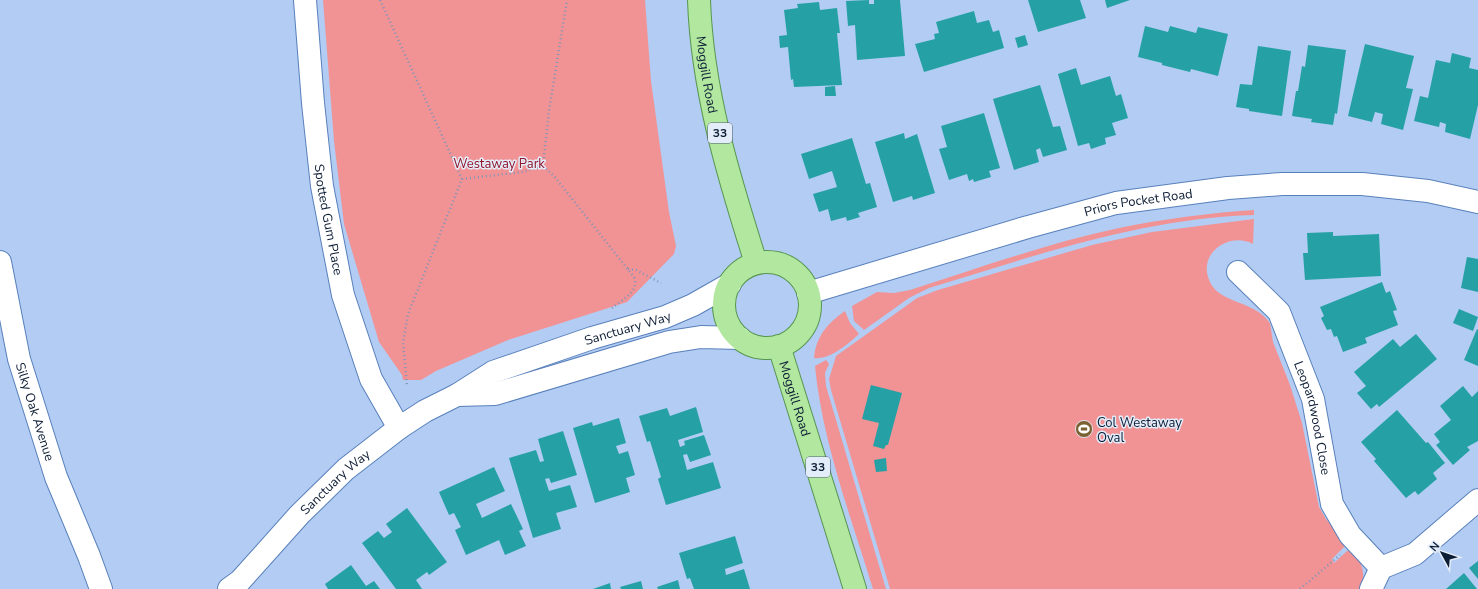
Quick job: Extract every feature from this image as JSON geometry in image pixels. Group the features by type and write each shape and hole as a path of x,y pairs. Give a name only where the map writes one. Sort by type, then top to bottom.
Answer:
{"main road":[{"name":"Moggill Road","path":"699,0 706,70 733,190 756,263"},
{"path":"769,262 782,264 794,271 803,281 808,293 810,306 804,325 791,340 779,346 758,346 740,338 730,327 725,313 725,298 730,284 737,275 756,263 769,262"},
{"name":"Moggill Road","path":"779,346 855,589"}],"street":[{"name":"Spotted Gum Place","path":"306,0 313,103 322,186 343,294 371,379 399,428"},
{"name":"Priors Pocket Road","path":"808,293 1028,227 1116,203 1228,188 1282,184 1362,184 1428,192 1478,202"},
{"name":"Silky Oak Avenue","path":"0,262 19,359 56,477 101,589"},
{"name":"Leopardwood Close","path":"1238,272 1279,312 1313,398 1332,504 1350,535 1381,568"},
{"name":"Sanctuary Way","path":"234,586 300,514 346,469 399,428 425,411 456,395 493,372 592,338 666,317 693,305 730,284"},
{"name":"Sanctuary Way","path":"456,395 495,394 669,342 701,337 740,338"},
{"path":"1371,589 1381,568 1415,554 1478,500"},
{"name":"Silky Oak Avenue","path":"89,556 114,589"}],"path":[{"path":"380,0 462,179 408,314 403,342 407,386"},
{"path":"543,166 549,111 567,0"},
{"path":"462,179 522,172 543,166"},
{"path":"543,166 554,176 628,269 636,282 635,288 606,313"},
{"path":"628,269 636,270 661,283"},
{"path":"1300,589 1344,552"}],"green space":[{"name":"Westaway Park","path":"323,0 645,0 651,81 669,212 676,246 674,254 627,302 508,340 436,371 421,380 403,380 402,375 379,342 344,224 334,141"},
{"path":"1254,210 1254,215 1171,223 1130,231 1049,252 929,288 909,298 864,330 854,321 852,306 877,292 894,293 910,290 1040,248 1119,228 1186,217"},
{"name":"Col Westaway Oval","path":"1254,219 1253,244 1236,240 1219,246 1209,259 1207,268 1208,277 1212,286 1219,292 1226,297 1254,309 1270,323 1273,342 1290,385 1302,423 1319,507 1326,519 1347,544 1332,559 1334,563 1347,551 1353,550 1359,559 1362,568 1363,578 1361,589 890,589 831,390 829,379 836,356 917,298 938,290 1092,245 1152,232"},
{"path":"845,311 850,323 859,334 844,347 832,354 820,358 814,358 817,343 820,337 828,325"},
{"path":"826,360 829,364 825,373 826,386 886,589 873,589 838,479 824,422 815,366"}],"building":[{"path":"869,0 869,4 874,4 874,0 900,0 905,56 857,60 855,25 848,26 846,1"},
{"path":"1028,0 1080,0 1086,18 1038,32"},
{"path":"1105,0 1130,0 1107,8"},
{"path":"819,2 820,10 837,8 840,33 837,33 842,85 794,87 793,79 791,80 788,47 780,48 779,36 787,35 784,10 798,8 797,4"},
{"path":"974,11 977,23 989,20 993,32 999,30 1004,48 924,72 915,44 935,39 934,34 939,33 936,22"},
{"path":"1145,26 1168,32 1170,26 1196,33 1198,27 1228,34 1218,76 1191,69 1190,72 1138,57"},
{"path":"1025,35 1028,45 1018,48 1015,38"},
{"path":"1365,44 1414,56 1406,88 1413,89 1403,130 1381,124 1383,114 1375,112 1372,122 1348,116"},
{"path":"1308,45 1346,50 1337,114 1335,113 1333,125 1311,122 1312,119 1292,116 1302,66 1305,67"},
{"path":"1258,46 1291,51 1282,116 1249,111 1249,109 1236,107 1240,84 1252,85"},
{"path":"1452,53 1471,58 1469,68 1478,70 1478,105 1470,139 1445,132 1446,124 1440,122 1439,127 1414,121 1420,96 1428,98 1436,60 1450,63"},
{"path":"1076,68 1081,85 1110,76 1116,96 1121,94 1128,118 1112,123 1116,135 1105,138 1106,144 1091,149 1089,143 1078,146 1058,74"},
{"path":"1040,85 1053,127 1060,126 1067,150 1043,157 1040,148 1036,150 1039,162 1014,170 993,99"},
{"path":"835,86 836,96 825,96 825,87"},
{"path":"984,113 1000,168 989,171 991,177 974,182 973,179 969,181 967,174 949,180 939,149 947,147 941,126"},
{"path":"904,133 905,139 917,134 935,193 913,200 912,196 893,202 875,142"},
{"path":"852,138 866,184 870,183 877,207 858,213 860,217 847,221 846,217 831,221 828,209 819,212 813,194 837,187 832,171 809,179 801,154"},
{"path":"1333,232 1333,236 1379,234 1381,276 1305,280 1303,253 1308,253 1307,233"},
{"path":"1467,257 1478,259 1478,292 1461,288"},
{"path":"1382,282 1386,293 1390,291 1397,310 1393,311 1398,325 1365,338 1367,343 1343,352 1337,336 1334,337 1331,329 1327,330 1321,318 1324,316 1320,307"},
{"path":"1459,309 1478,317 1473,331 1453,323"},
{"path":"1477,329 1478,330 1478,366 1464,360"},
{"path":"1416,334 1437,359 1379,407 1377,404 1371,409 1357,393 1366,386 1354,372 1393,339 1400,347"},
{"path":"871,385 902,393 888,445 886,445 884,449 873,446 879,423 862,419"},
{"path":"1463,386 1472,397 1478,391 1478,441 1467,447 1470,450 1453,465 1436,445 1440,442 1434,434 1451,420 1440,406"},
{"path":"696,407 703,432 678,440 680,447 685,445 684,441 704,435 711,455 690,462 687,454 683,455 687,470 713,462 721,488 666,505 658,479 661,477 650,441 647,442 639,416 667,408 670,416"},
{"path":"1397,410 1426,443 1428,442 1445,463 1433,473 1437,479 1418,495 1415,491 1406,498 1374,461 1376,459 1361,442"},
{"path":"619,418 626,443 616,446 619,454 628,451 635,475 626,478 630,492 595,503 573,428 592,422 593,426"},
{"path":"563,431 577,475 551,483 549,478 545,479 549,491 570,485 577,507 556,513 561,529 533,538 509,458 536,450 540,462 544,461 538,439"},
{"path":"886,458 887,471 876,472 874,460"},
{"path":"494,467 505,491 476,504 482,518 511,504 523,529 519,531 526,546 505,555 499,540 466,555 455,530 461,527 454,513 449,515 439,492"},
{"path":"407,508 447,562 429,575 427,572 416,580 422,589 396,589 362,543 378,531 384,538 392,532 386,524"},
{"path":"735,536 743,563 725,569 726,575 744,569 750,589 694,589 690,578 687,579 679,553"},
{"path":"1478,561 1478,579 1469,568"},
{"path":"351,565 366,586 374,581 380,589 328,589 325,584"},
{"path":"1464,573 1477,589 1446,589"},
{"path":"678,580 680,589 658,589 657,587"},
{"path":"641,581 643,589 621,589 620,587"},
{"path":"610,583 611,589 593,589"}],"place":[{"name":"Col Westaway Oval","path":"1084,429"}]}
